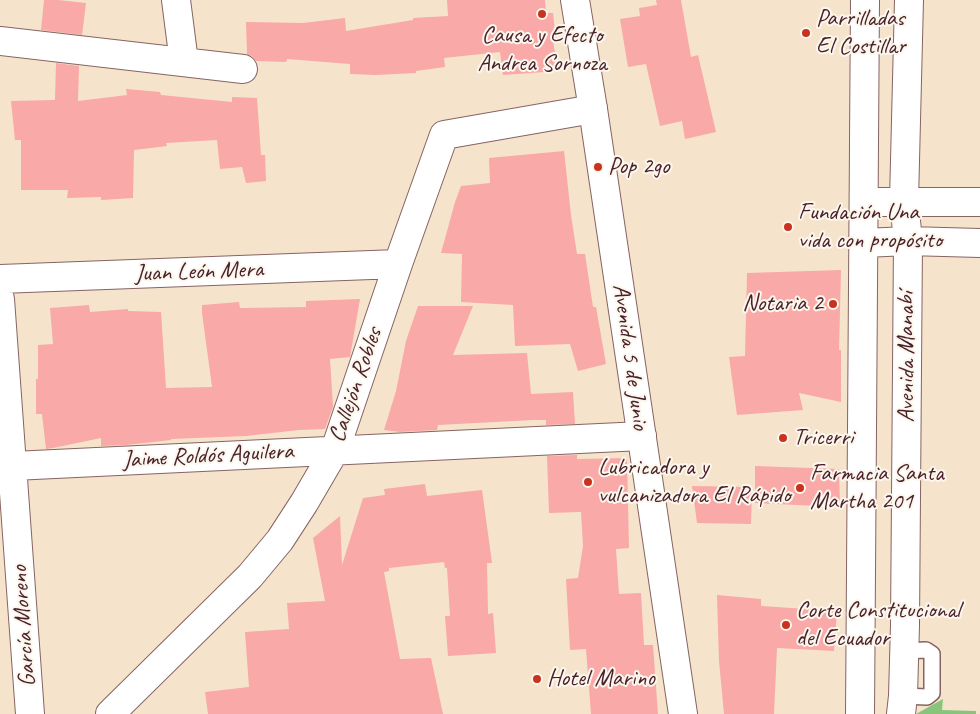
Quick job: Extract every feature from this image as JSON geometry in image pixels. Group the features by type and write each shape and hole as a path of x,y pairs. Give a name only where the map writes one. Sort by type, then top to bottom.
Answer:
{"street":[{"path":"176,0 184,62"},
{"name":"Avenida 5 de Junio","path":"575,0 683,714"},
{"name":"Avenida Manabí","path":"860,714 865,0"},
{"name":"Avenida Manabí","path":"902,705 908,241 904,201 908,0"},
{"path":"0,41 244,69"},
{"name":"Callejón Robles","path":"110,714 262,562 280,540 335,450 444,135 593,109"},
{"path":"864,202 980,202"},
{"path":"864,243 908,241 980,243"},
{"name":"Juan León Mera","path":"0,279 398,264"},
{"name":"García Moreno","path":"0,299 30,714"},
{"name":"Jaime Roldós Aguilera","path":"13,466 642,436"}],"green space":[{"path":"943,699 942,710 976,711 976,714 916,714"}],"building":[{"path":"44,0 86,3 82,35 41,30"},
{"path":"447,0 545,0 546,13 553,13 556,40 553,41 558,71 503,75 500,52 444,58 445,67 416,71 416,73 376,75 350,74 350,64 287,59 286,62 256,61 247,54 246,22 303,23 345,18 346,31 413,20 413,18 448,16"},
{"path":"656,0 681,0 691,57 698,55 716,132 685,139 682,121 660,126 646,64 628,67 620,19 640,16 639,8 657,5"},
{"path":"56,63 79,66 78,101 127,95 126,89 160,92 161,95 232,102 232,97 257,98 261,155 265,155 266,181 246,183 242,167 220,169 217,140 166,143 167,146 134,150 133,198 101,200 101,197 67,198 68,190 21,190 21,140 15,140 11,101 55,100"},
{"path":"564,151 577,254 585,254 593,307 596,307 606,364 578,371 570,344 515,346 513,305 461,302 462,254 441,253 461,186 490,183 489,158"},
{"path":"841,270 839,350 841,350 841,402 799,393 803,410 737,415 729,357 745,356 747,273"},
{"path":"360,299 350,357 330,359 333,407 325,429 246,436 171,439 101,446 101,438 46,449 42,414 36,414 36,379 38,379 38,345 53,344 50,308 89,305 90,312 128,309 128,311 161,312 166,388 212,387 202,305 239,302 240,308 306,307 306,301"},
{"path":"418,306 473,306 453,355 527,353 531,394 573,392 575,424 546,425 546,420 533,420 438,425 437,430 400,432 384,430 396,391 406,341"},
{"path":"577,455 577,459 627,458 629,548 616,549 619,594 641,593 644,645 653,645 658,714 591,714 586,649 570,650 566,579 578,578 583,546 581,512 549,513 547,456"},
{"path":"755,466 839,469 840,507 755,503"},
{"path":"425,484 427,496 482,490 492,563 487,563 488,614 493,613 496,653 448,656 445,616 450,616 447,568 445,568 444,562 389,568 389,571 384,572 400,659 431,658 443,714 208,714 205,692 249,687 245,632 289,629 287,603 325,601 313,538 340,516 342,565 363,498 385,495 384,489"},
{"path":"692,486 752,487 751,524 697,523"},
{"path":"717,595 761,599 761,606 837,611 834,651 777,648 774,714 724,714 719,661"}],"place":[{"name":"Causa y Efecto Andrea Sornoza","path":"542,14"},
{"name":"Parrilladas El Costillar","path":"806,33"},
{"name":"Pop 2go","path":"598,167"},
{"name":"Fundación Una vida con propósito","path":"788,227"},
{"name":"Notaria 2","path":"833,304"},
{"name":"Tricerri","path":"783,438"},
{"name":"Lubricadora y vulcanizadora El Rápido","path":"588,482"},
{"name":"Farmacia Santa Martha 201","path":"800,488"},
{"name":"Corte Constitucional del Ecuador","path":"786,625"},
{"name":"Hotel Marino","path":"537,679"}]}
